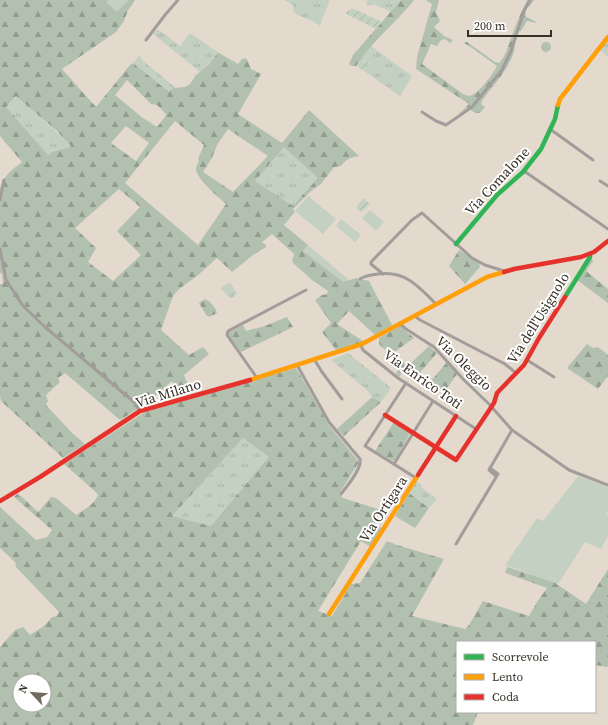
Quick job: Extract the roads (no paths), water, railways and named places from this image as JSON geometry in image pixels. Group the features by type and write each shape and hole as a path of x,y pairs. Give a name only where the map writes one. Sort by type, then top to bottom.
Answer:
{"street":[{"path":"146,40 165,14 178,0"},
{"path":"422,112 436,121 446,125 472,107 507,61 524,11 530,0"},
{"name":"Via Comalone","path":"456,244 497,194 524,170 541,149 557,114 560,99 608,37"},
{"path":"550,129 594,160"},
{"path":"524,170 608,229"},
{"path":"0,200 4,180"},
{"path":"600,181 608,186"},
{"path":"383,274 371,264 371,262 420,213 423,213 469,256 482,263 504,271"},
{"path":"590,254 608,241"},
{"path":"0,249 6,280 23,306 45,328 134,402 140,410"},
{"name":"Via Milano","path":"0,501 40,477 140,410 257,378 366,342 479,281 504,271 574,259 590,254"},
{"name":"Via dell'Usignolo","path":"436,447 456,460 494,402 497,393 527,360 539,337 590,257 590,254"},
{"path":"360,278 369,275 396,274 407,278 436,304"},
{"path":"257,378 227,335 228,331 306,290"},
{"path":"415,316 505,364 516,373"},
{"name":"Via Oleggio","path":"400,324 418,338 434,347 491,406"},
{"name":"Via Enrico Toti","path":"360,344 363,350 406,383 476,429"},
{"path":"314,359 342,399"},
{"path":"527,360 554,378"},
{"path":"297,365 328,420 360,459 361,464 341,494"},
{"path":"406,383 366,446 416,478"},
{"path":"394,464 433,401"},
{"path":"491,406 512,430 569,470 608,486"},
{"path":"385,415 436,447"},
{"name":"Via Ortigara","path":"329,614 456,416"},
{"path":"456,544 498,473 490,468 512,430"}]}
